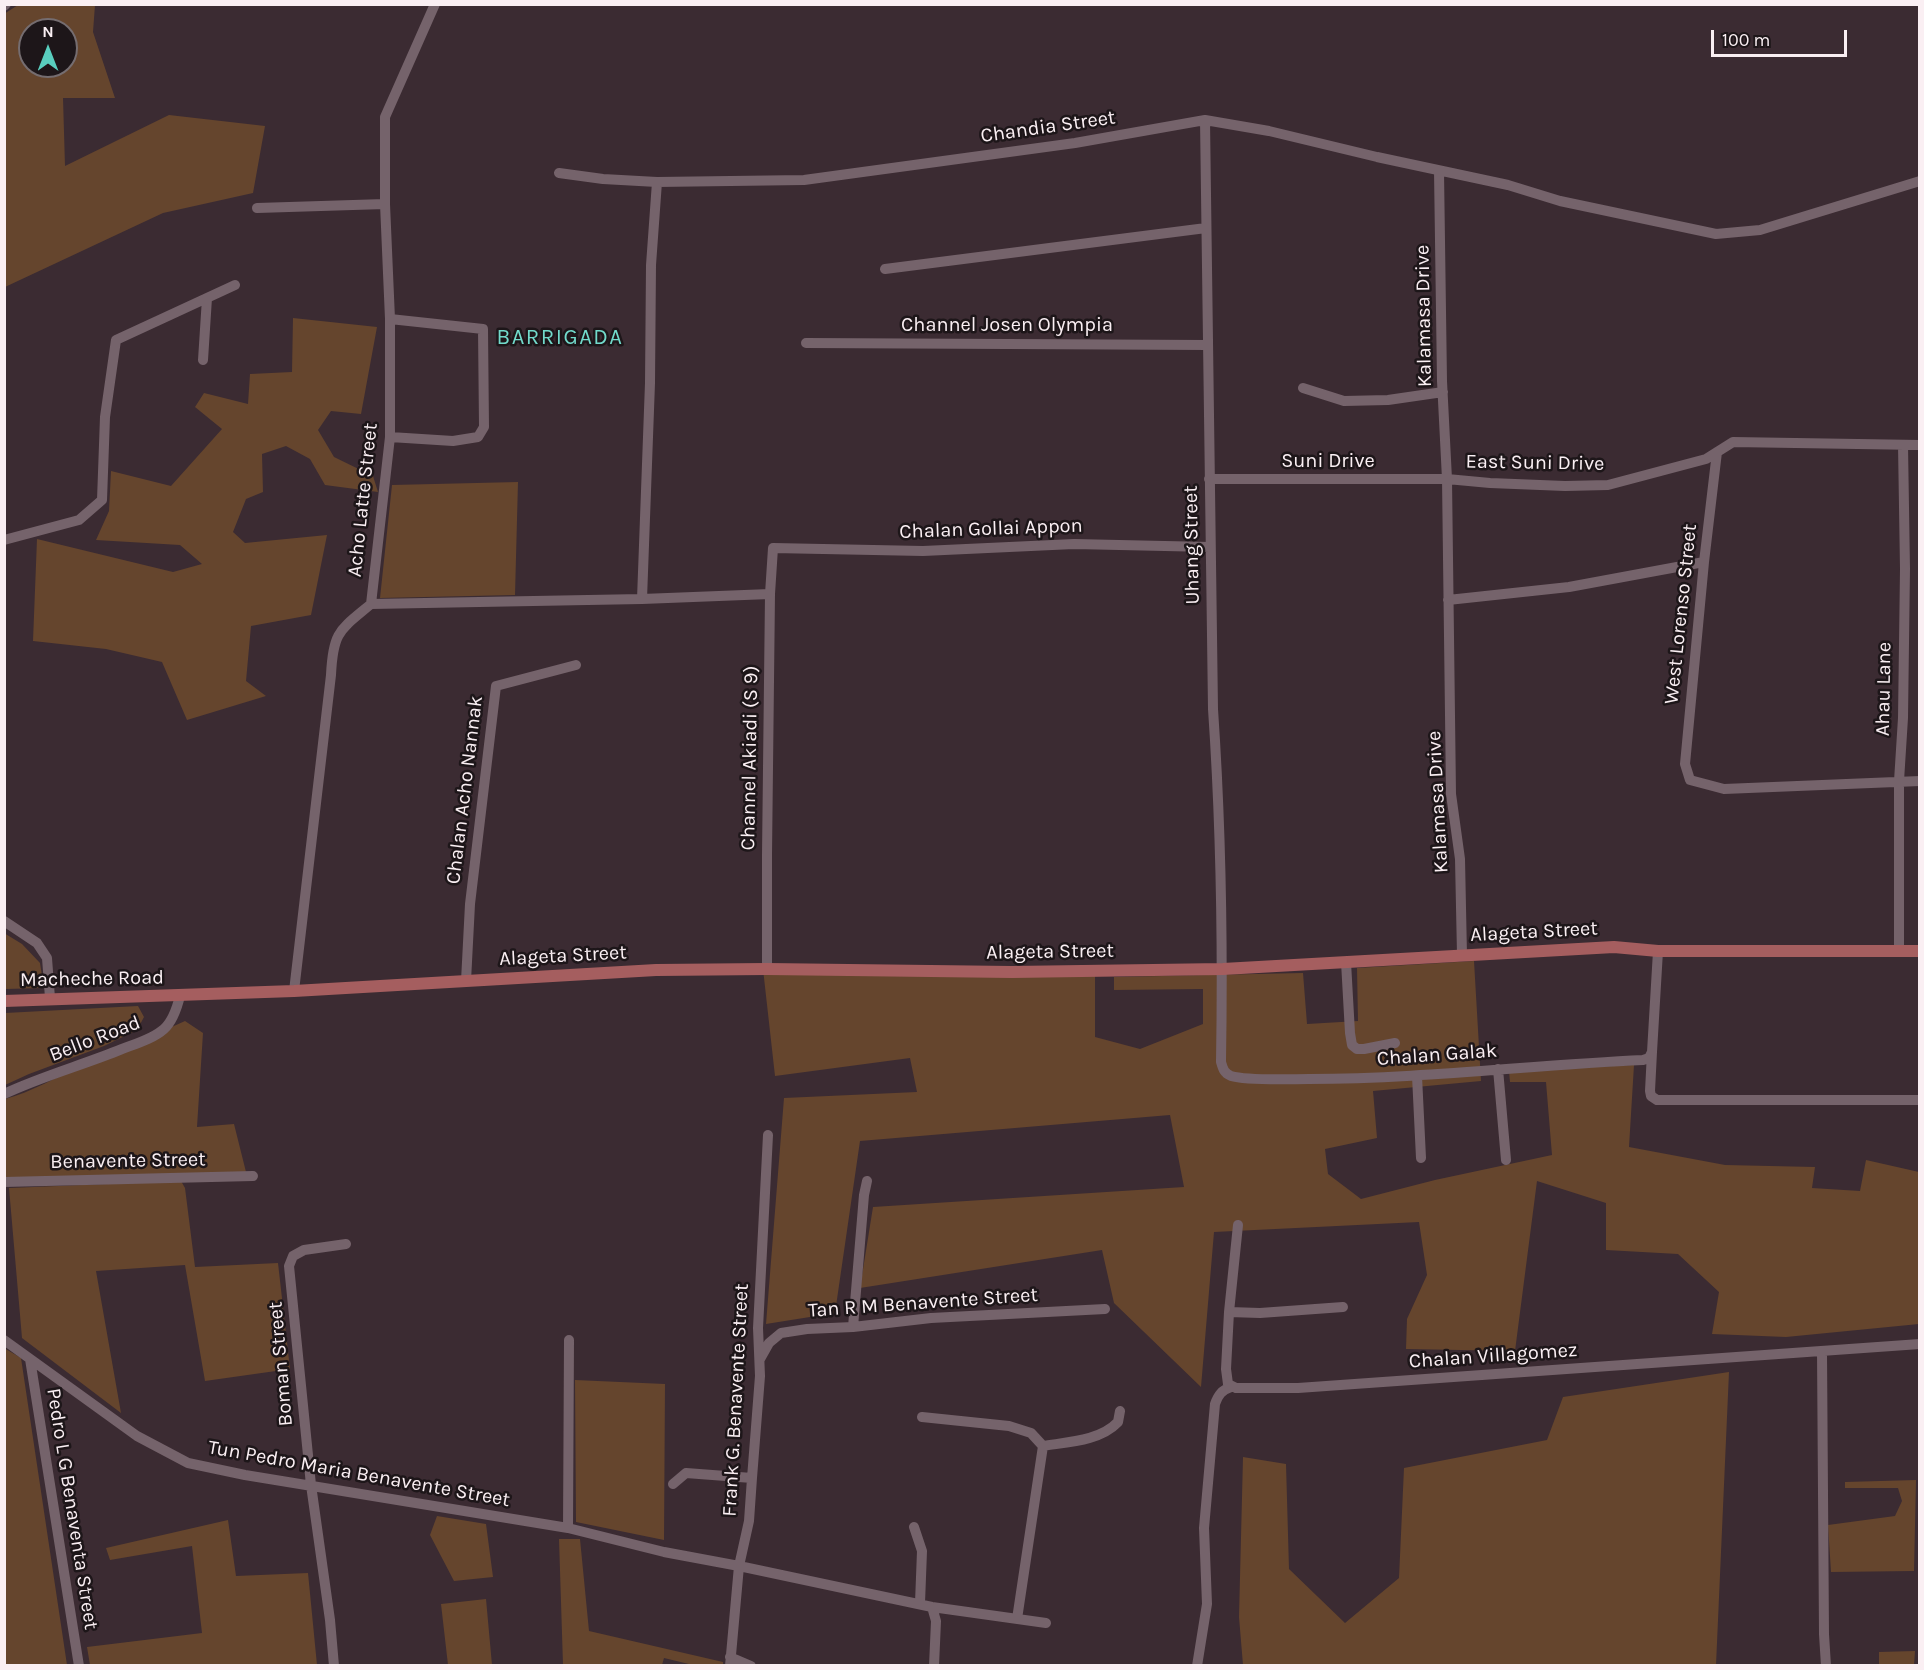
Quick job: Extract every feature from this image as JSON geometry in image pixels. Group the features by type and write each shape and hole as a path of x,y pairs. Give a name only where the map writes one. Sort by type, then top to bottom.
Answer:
{"main road":[{"name":"Alageta Street","path":"180,996 619,971 767,969 1012,972 1223,969 1614,947 1658,951 1920,951"},
{"name":"Macheche Road","path":"4,1001 180,996"}],"street":[{"name":"Acho Latte Street","path":"294,991 329,697 332,651 340,630 371,604 390,437 390,319 385,204 385,117 435,4"},
{"name":"Chandia Street","path":"559,173 603,179 657,182 804,180 1075,143 1205,120 1269,131 1439,171"},
{"name":"Uhang Street","path":"1205,120 1212,709 1217,766 1223,969"},
{"path":"1439,171 1508,185 1560,201 1716,234 1760,230 1920,181"},
{"name":"Kalamasa Drive","path":"1439,171 1447,479 1451,794 1460,859 1462,955"},
{"path":"642,599 650,383 651,265 657,182"},
{"path":"257,208 385,204"},
{"path":"885,269 1206,228"},
{"path":"4,540 79,520 102,500 105,417 116,340 235,285"},
{"path":"203,360 207,298"},
{"path":"390,319 483,329 484,427 478,437 453,441 390,437"},
{"name":"Channel Josen Olympia","path":"806,343 1208,345"},
{"path":"1303,388 1344,401 1388,400 1443,392"},
{"name":"East Suni Drive","path":"1447,479 1565,486 1608,485 1706,459 1733,442 1903,445"},
{"path":"1903,445 1920,445"},
{"name":"Ahau Lane","path":"1899,951 1899,781 1903,718 1905,569 1903,445"},
{"name":"West Lorenso Street","path":"1717,452 1685,764 1690,780 1724,789 1899,781"},
{"name":"Suni Drive","path":"1209,479 1447,479"},
{"name":"Chalan Gollai Appon","path":"773,548 923,551 1081,544 1210,547"},
{"name":"Channel Akiadi (S 9)","path":"767,969 770,594 773,548"},
{"path":"1448,600 1569,588 1704,562"},
{"path":"371,604 770,594"},
{"name":"Chalan Acho Nannak","path":"466,981 470,904 496,686 576,665"},
{"path":"1899,781 1920,781"},
{"path":"4,921 38,943 47,958 50,998"},
{"path":"1658,951 1650,1091 1651,1096 1657,1100 1920,1100"},
{"path":"1346,962 1352,1045 1357,1049 1365,1050 1395,1044"},
{"name":"Chalan Galak","path":"1223,969 1221,1062 1224,1070 1230,1075 1316,1079 1417,1076 1643,1060 1648,1058 1652,1052"},
{"name":"Bello Road","path":"4,1094 150,1038 167,1025 180,996"},
{"path":"1498,1069 1506,1160"},
{"path":"1417,1076 1420,1158"},
{"name":"Frank G. Benavente Street","path":"730,1661 739,1566 749,1521 760,1376 758,1328 768,1135"},
{"name":"Benavente Street","path":"4,1182 253,1176"},
{"path":"853,1327 867,1181"},
{"path":"1197,1665 1207,1604 1204,1528 1215,1404 1218,1396 1231,1387 1228,1384 1227,1375 1229,1312 1238,1225"},
{"name":"Boman Street","path":"334,1665 311,1485 289,1266 293,1256 304,1250 346,1244"},
{"path":"1229,1312 1260,1314 1343,1307"},
{"name":"Tan R M Benavente Street","path":"759,1362 768,1343 781,1334 807,1329 853,1327 931,1318 1105,1310"},
{"name":"Tun Pedro Maria Benavente Street","path":"4,1340 137,1436 188,1463 245,1475 568,1528 664,1552 932,1607 1046,1623"},
{"path":"568,1528 569,1340"},
{"name":"Chalan Villagomez","path":"1231,1387 1241,1389 1298,1388 1920,1344"},
{"path":"1822,1352 1826,1665"},
{"name":"Pedro L G Benaventa Street","path":"30,1359 79,1665"},
{"path":"1043,1446 1076,1441 1106,1432 1118,1422 1120,1411"},
{"path":"921,1417 1010,1426 1030,1433 1043,1446"},
{"path":"1017,1619 1043,1446"},
{"path":"673,1484 686,1473 752,1478"},
{"path":"914,1527 922,1551 920,1603"},
{"path":"932,1607 936,1621 934,1665"},
{"path":"730,1661 751,1665"}],"shaded area":[{"path":"18,5 95,5 93,32 115,98 63,98 65,166 169,115 265,126 253,193 163,213 5,287 4,14"},
{"path":"293,318 377,327 361,414 331,411 318,430 334,457 373,476 378,492 325,485 310,459 286,446 262,454 263,492 246,499 233,532 245,543 327,535 311,615 251,626 246,681 266,696 187,720 162,662 106,649 33,641 37,539 173,572 202,564 180,545 96,540 109,511 111,471 171,486 222,429 195,407 204,393 248,404 250,374 292,372"},
{"path":"518,482 515,595 380,598 392,485"},
{"path":"4,933 22,944 40,963 44,988 5,989"},
{"path":"1474,961 1481,1081 1373,1091 1377,1138 1325,1149 1328,1174 1361,1199 1435,1180 1552,1155 1546,1082 1510,1082 1509,1071 1634,1065 1629,1147 1725,1165 1815,1167 1812,1188 1860,1191 1866,1160 1919,1172 1919,1324 1786,1337 1712,1334 1719,1292 1678,1254 1606,1250 1606,1203 1537,1181 1515,1351 1406,1349 1407,1319 1427,1275 1419,1222 1214,1232 1201,1387 1114,1303 1102,1250 860,1288 873,1207 1184,1187 1170,1115 860,1141 835,1313 766,1324 784,1098 917,1092 910,1058 775,1076 763,969 1095,973 1095,1037 1140,1049 1203,1024 1203,989 1114,990 1114,977 1303,973 1307,1024 1358,1021 1357,968"},
{"path":"138,1006 144,1017 137,1030 104,1046 5,1085 5,1013"},
{"path":"185,1021 203,1033 197,1127 234,1124 246,1172 36,1179 5,1177 5,1099"},
{"path":"181,1181 185,1188 195,1267 278,1263 290,1369 205,1381 185,1265 96,1271 121,1413 22,1338 9,1188"},
{"path":"4,1348 21,1358 67,1665 5,1665"},
{"path":"1729,1372 1716,1665 1243,1665 1239,1617 1243,1457 1286,1464 1289,1569 1345,1623 1399,1578 1404,1468 1547,1440 1563,1397"},
{"path":"575,1380 665,1384 664,1540 576,1522"},
{"path":"1916,1480 1914,1571 1831,1572 1828,1525 1895,1516 1902,1501 1898,1488 1845,1488 1845,1482"},
{"path":"437,1516 486,1524 493,1577 454,1581 430,1535"},
{"path":"228,1520 236,1576 308,1573 317,1665 90,1665 87,1647 202,1633 192,1546 110,1560 106,1548"},
{"path":"559,1539 580,1539 589,1631 723,1662 723,1665 693,1665 664,1658 662,1665 563,1665"},
{"path":"486,1599 492,1665 448,1665 441,1604"},
{"path":"1915,1651 1914,1665 1879,1665 1879,1652"}],"district":[{"name":"BARRIGADA","path":"560,338"}]}
